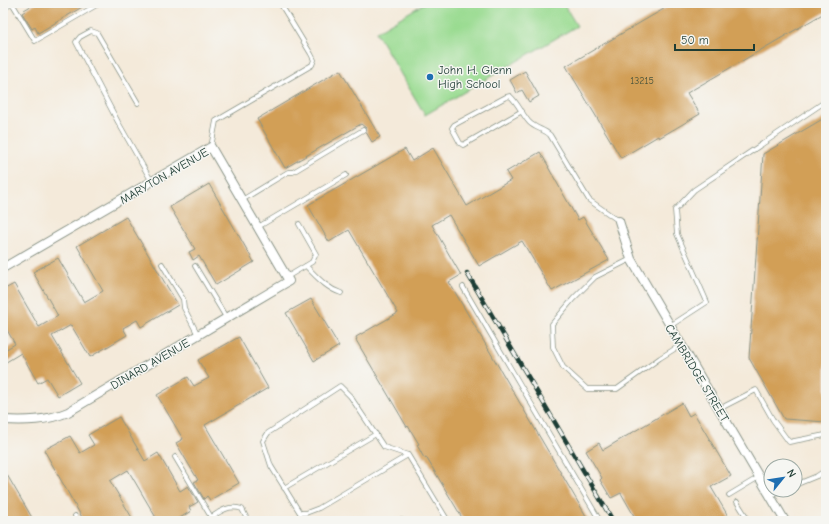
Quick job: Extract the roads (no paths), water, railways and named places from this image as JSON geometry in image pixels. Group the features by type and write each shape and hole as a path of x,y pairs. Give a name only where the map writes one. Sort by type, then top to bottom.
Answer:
{"street":[{"name":"MARYTON AVENUE","path":"3,268 211,148 288,279"},
{"name":"CAMBRIDGE STREET","path":"619,221 631,259 763,484"},
{"name":"DINARD AVENUE","path":"3,420 37,420 58,416 68,412 227,319 288,279"},
{"name":"CAMBRIDGE STREET","path":"772,498 785,521"}],"lane":[{"path":"3,9 12,3 35,41 100,3"},
{"path":"211,148 216,121 312,65 314,60 311,54 280,3"},
{"path":"138,103 97,33 91,31 80,36 76,42 118,122 152,182"},
{"path":"522,111 463,146 452,128 454,125 510,96 514,100 522,111 529,122 536,128 545,130 550,135 589,200 619,221"},
{"path":"670,326 707,302 677,234 675,210 694,190 826,101"},
{"path":"242,200 288,172 293,172 363,130"},
{"path":"258,227 346,175"},
{"path":"288,279 312,262 316,254 299,224"},
{"path":"631,259 595,277 573,299 552,324 553,347 563,367 587,389 617,389 681,345"},
{"path":"162,264 183,299 184,308 198,336"},
{"path":"196,266 227,319"},
{"path":"306,266 323,283 333,290 341,293"},
{"path":"462,287 600,521"},
{"path":"408,455 319,508 300,514 271,466 263,441 268,432 340,386 350,396 384,447 408,455 448,521"},
{"path":"719,409 756,390 773,420 789,442 826,436"},
{"path":"284,488 376,434"},
{"path":"175,457 211,518"},
{"path":"803,482 817,476 826,470"},
{"path":"729,494 759,477"},
{"path":"737,502 749,521"},
{"path":"206,521 228,507 242,509 248,521"},
{"path":"75,516 78,521"},
{"path":"393,521 408,521"}],"railway":[{"path":"467,273 613,521"}],"place":[{"name":"John H. Glenn High School","path":"430,77"}]}
